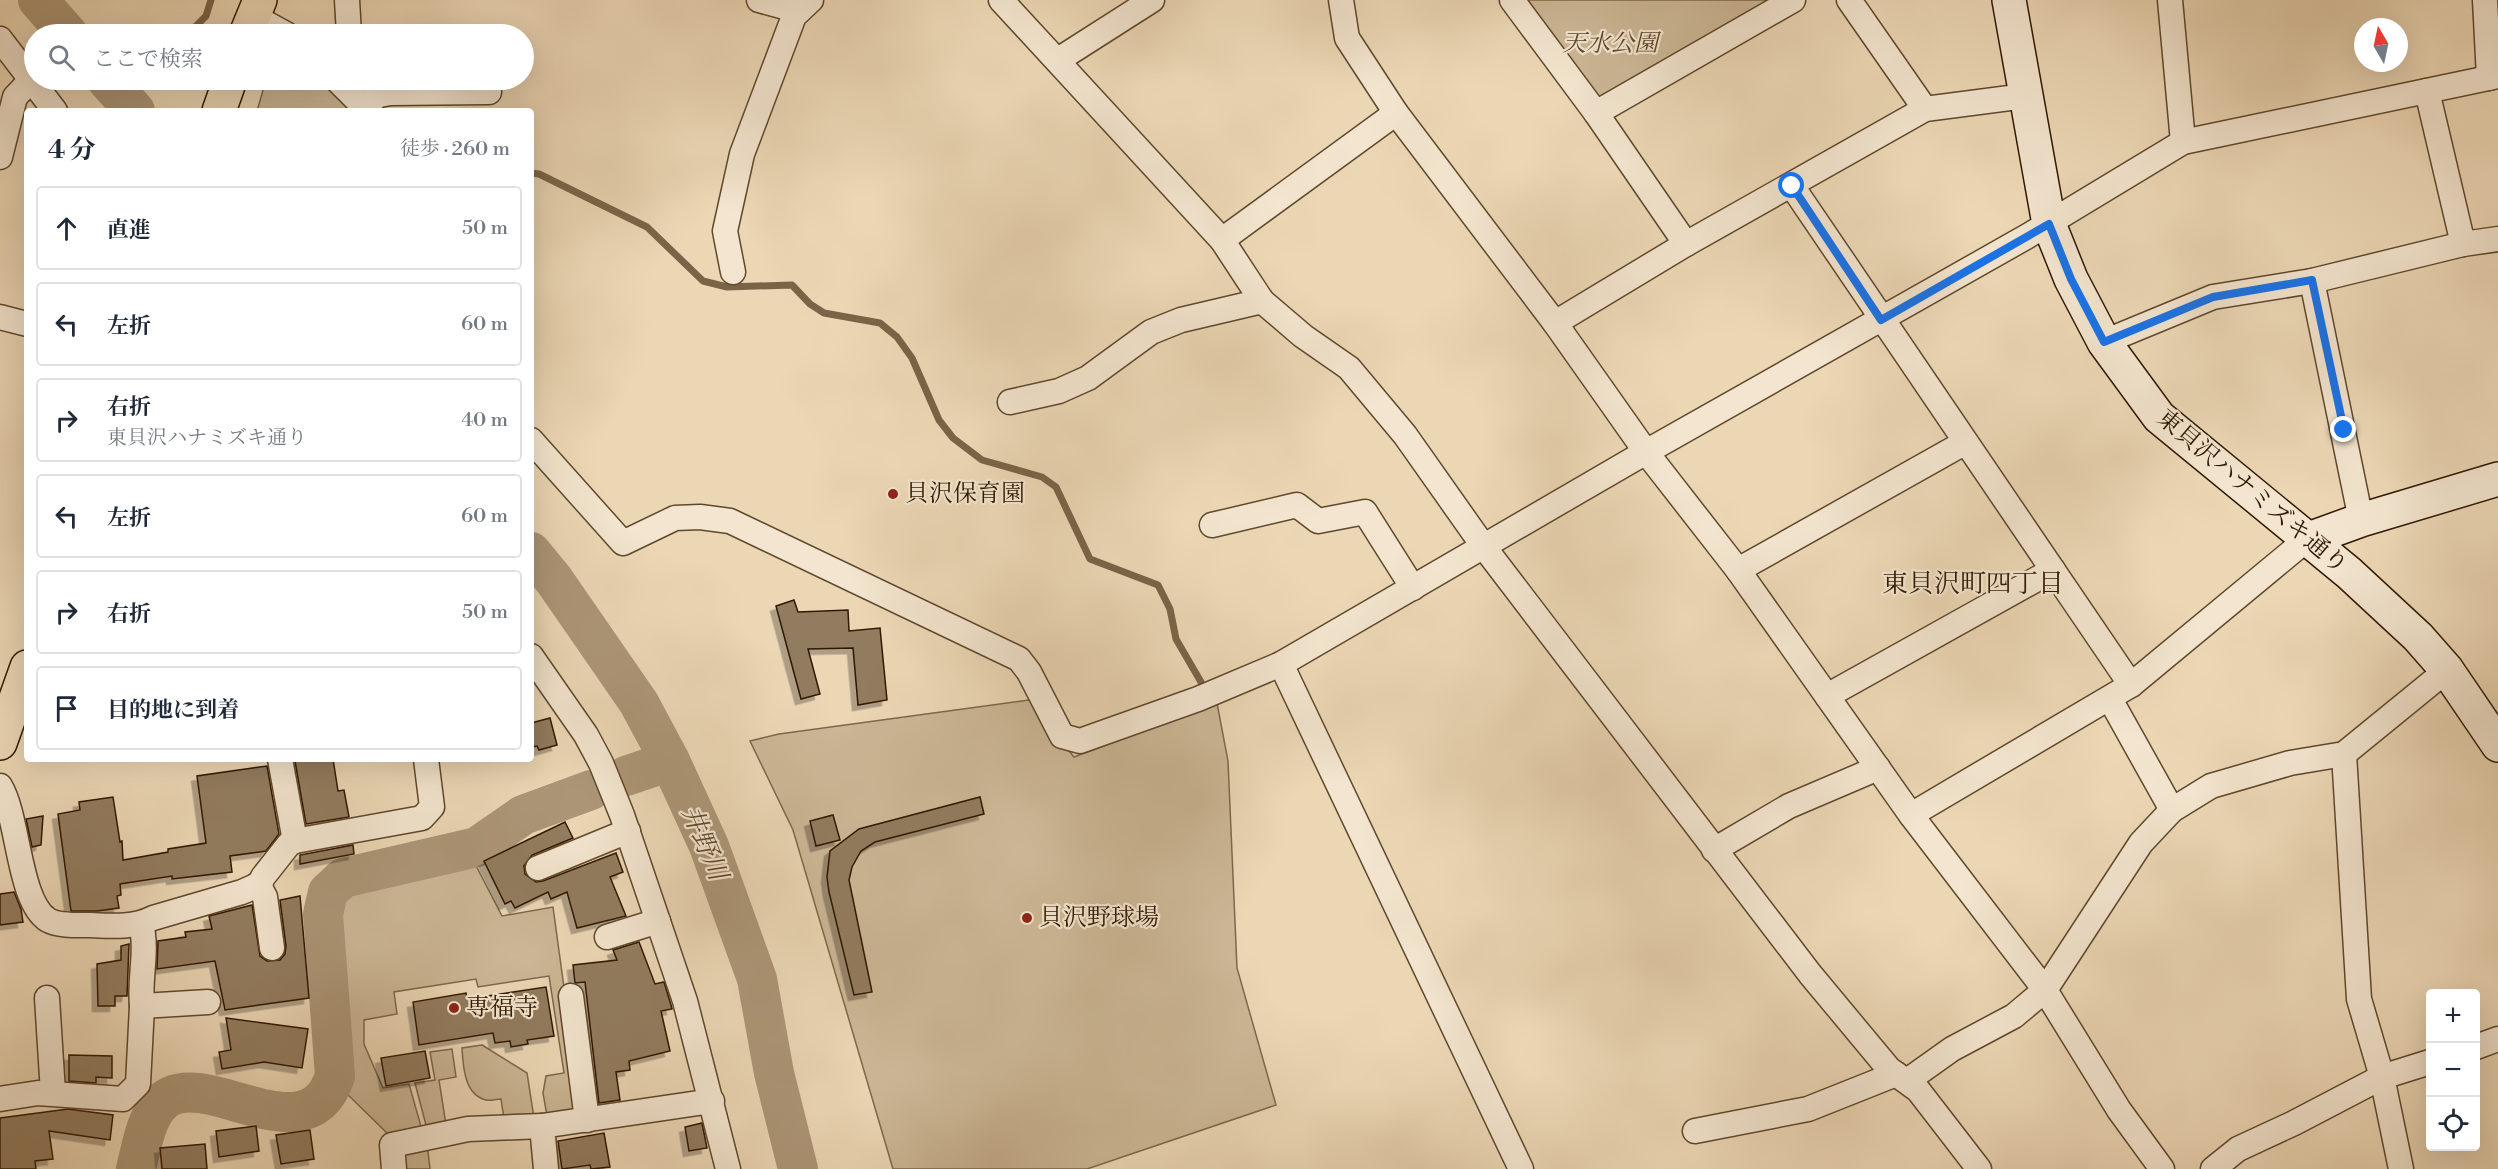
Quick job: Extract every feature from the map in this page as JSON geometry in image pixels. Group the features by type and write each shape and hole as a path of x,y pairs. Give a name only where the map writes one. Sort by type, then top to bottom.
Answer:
{"main road":[{"path":"220,108 226,90"},
{"path":"11,733 24,679"}],"street":[{"path":"346,0 348,24"},
{"path":"759,0 805,6"},
{"path":"1001,0 1222,240 1262,301 1303,336 1349,368 1405,435 1484,547 1810,974 1889,1069 1918,1090 1979,1169"},
{"path":"1058,60 1152,0"},
{"path":"1341,0 1347,38 1396,113 1555,324 1646,452 1738,570 1911,815 2046,990 2119,1110 2162,1169"},
{"path":"1512,0 1596,113 1686,244"},
{"path":"1596,113 1793,0"},
{"path":"1849,0 1925,109"},
{"name":"東貝沢ハナミズキ通り","path":"2009,0 2049,224 2071,279 2104,342 2159,417 2385,606 2447,670 2496,737"},
{"path":"2170,0 2183,142"},
{"path":"534,443 623,543 675,518 700,517 730,521 1019,659 1029,672 1062,736 1080,741 1198,699 1281,664 1646,452 2049,224 2183,142 2493,77 2485,0"},
{"path":"733,272 725,231 742,154 794,16 805,6"},
{"path":"253,17 267,24"},
{"path":"0,39 24,71"},
{"path":"0,157 15,97 24,87"},
{"path":"39,90 53,108"},
{"path":"2427,91 2463,244"},
{"path":"355,94 489,92"},
{"path":"1555,324 1686,244 1925,109 2025,96"},
{"path":"1222,240 1396,113"},
{"path":"1792,186 1964,443 2131,685"},
{"path":"2104,342 2213,297 2312,280 2463,244 2498,239"},
{"path":"2312,280 2361,520"},
{"path":"1010,402 1059,391 1088,378 1151,332 1181,320 1262,301"},
{"path":"0,317 24,323"},
{"path":"1738,570 1964,443"},
{"path":"1911,815 2131,685 2306,540 2361,520 2498,479"},
{"path":"1212,525 1297,505 1318,521 1365,512 1413,588"},
{"path":"1827,696 2053,570"},
{"path":"534,660 563,700 596,754 628,831 685,1001 728,1169"},
{"path":"1281,664 1521,1169"},
{"path":"1695,1131 1808,1109 1901,1077 2014,1016 2046,990 2141,843 2172,810 2211,786 2289,763 2344,754 2447,670"},
{"path":"2110,699 2172,810"},
{"path":"2344,754 2359,999 2382,1077 2402,1164 2401,1169"},
{"path":"281,762 295,841"},
{"path":"0,786 30,894 40,912 50,921 111,926 141,924 153,918 242,892 258,884 289,844 295,841 422,818 432,807 426,762"},
{"path":"1714,850 1789,806 1878,768"},
{"path":"538,868 628,831"},
{"path":"258,884 265,897 269,915 272,948"},
{"path":"607,937 658,921"},
{"path":"0,1099 52,1093 123,1099 138,1084 144,942 141,924"},
{"path":"572,996 587,1120"},
{"path":"47,998 52,1093"},
{"path":"142,1006 208,1002"},
{"path":"2480,1045 2498,1039"},
{"path":"2213,1169 2238,1149 2382,1077 2426,1063"},
{"path":"394,1169 392,1145 468,1129 542,1126 712,1101"},
{"path":"542,1126 546,1169"}],"green space":[{"name":"天水公園","path":"1522,0 1775,0 1604,98 1591,96"},
{"path":"263,90 333,90 353,108 258,108"},
{"name":"貝沢野球場","path":"1029,700 1074,757 1217,703 1228,761 1237,968 1276,1105 1087,1169 893,1169 793,830 750,741 779,734"},
{"path":"473,860 502,916 553,907 581,1112 547,1116 543,1093 546,1076 564,1073 549,976 478,987 476,979 394,992 397,1014 364,1020 364,1044 383,1088 409,1084 422,1130 392,1138 343,1090 345,1069 335,911 343,897 352,889"},
{"path":"482,1045 527,1073 534,1118 504,1119 501,1099 486,1100 473,1092 466,1079 462,1048"},
{"path":"452,1049 456,1077 439,1080 446,1125 427,1129 415,1083 435,1080 430,1052"},
{"path":"427,1143 430,1169 399,1169 398,1149"}],"building":[{"path":"794,600 798,612 848,610 849,631 880,628 887,700 858,705 853,648 808,649 820,694 801,699 776,606"},
{"path":"550,718 557,745 539,750 537,746 534,746 534,722"},
{"path":"295,762 333,762 338,791 344,790 349,817 306,824"},
{"path":"267,766 279,834 266,851 230,856 232,872 172,879 172,876 120,884 121,895 117,896 119,908 71,911 58,814 80,810 79,802 113,797 120,842 122,841 123,860 168,852 168,849 206,843 197,776"},
{"path":"980,797 984,814 875,842 861,851 852,867 849,880 872,992 854,995 829,892 827,877 830,851 859,829"},
{"path":"833,815 840,840 816,846 810,821"},
{"path":"43,816 41,845 32,847 26,819"},
{"path":"565,822 573,838 532,855 524,866 525,874 536,882 543,881 616,853 623,872 610,877 626,916 577,928 567,892 551,899 548,892 515,908 511,901 505,904 484,861"},
{"path":"353,845 354,854 300,864 300,855"},
{"path":"14,892 21,909 23,922 0,925 0,894"},
{"path":"300,896 309,998 225,1010 215,961 157,969 158,941 186,937 185,932 212,929 209,916 252,905 260,956 267,961 280,960 285,954 286,946 280,900"},
{"path":"639,942 655,984 664,982 671,1005 672,1009 661,1011 670,1051 629,1061 630,1070 616,1072 620,1100 599,1103 585,982 575,983 573,965 617,960 613,950"},
{"path":"129,944 127,996 115,996 115,1006 98,1006 97,964 121,960 121,946"},
{"path":"546,987 554,1036 527,1040 528,1044 511,1047 510,1041 495,1043 493,1033 419,1045 413,1002 466,993 467,999"},
{"path":"226,1018 308,1029 302,1068 264,1062 222,1069 219,1052 231,1050"},
{"path":"425,1051 430,1078 386,1086 381,1058"},
{"path":"69,1055 112,1056 112,1078 96,1077 96,1083 69,1081"},
{"path":"68,1109 113,1115 110,1140 49,1131 53,1159 35,1161 36,1169 0,1169 0,1118"},
{"path":"702,1123 707,1148 689,1151 685,1127"},
{"path":"256,1126 259,1151 219,1157 216,1131"},
{"path":"310,1130 314,1159 281,1164 276,1135"},
{"path":"604,1133 610,1167 591,1169 590,1165 562,1169 558,1141"},
{"path":"205,1144 207,1169 162,1169 160,1148"}],"waterway":[{"name":"井野川","path":"38,0 59,24"},
{"path":"198,24 206,16 211,0"},
{"name":"井野川","path":"116,90 132,108"},
{"path":"534,173 647,227 703,281 727,287 792,285 810,304 824,313 880,323 897,337 912,358 939,420 953,438 982,460 1042,477 1056,487 1090,559 1158,585 1170,609 1176,639 1201,682"},
{"name":"井野川","path":"534,556 554,580 639,703 670,761 709,846 757,979 774,1073 798,1169"},
{"path":"626,776 670,761"},
{"path":"136,1169 146,1128 156,1109 171,1096 190,1092 212,1095 283,1112 305,1110 322,1099 335,1076 323,914 328,892 343,878 477,847 523,815 591,790"}],"place":[{"name":"貝沢保育園","path":"893,494"},
{"name":"貝沢野球場","path":"1027,918"},
{"name":"専福寺","path":"454,1008"}],"district":[{"name":"東貝沢町四丁目","path":"1973,584"}],"route":[{"path":"1792,186 1881,320 2049,224 2071,279 2104,342 2213,297 2312,280 2344,430"}]}
